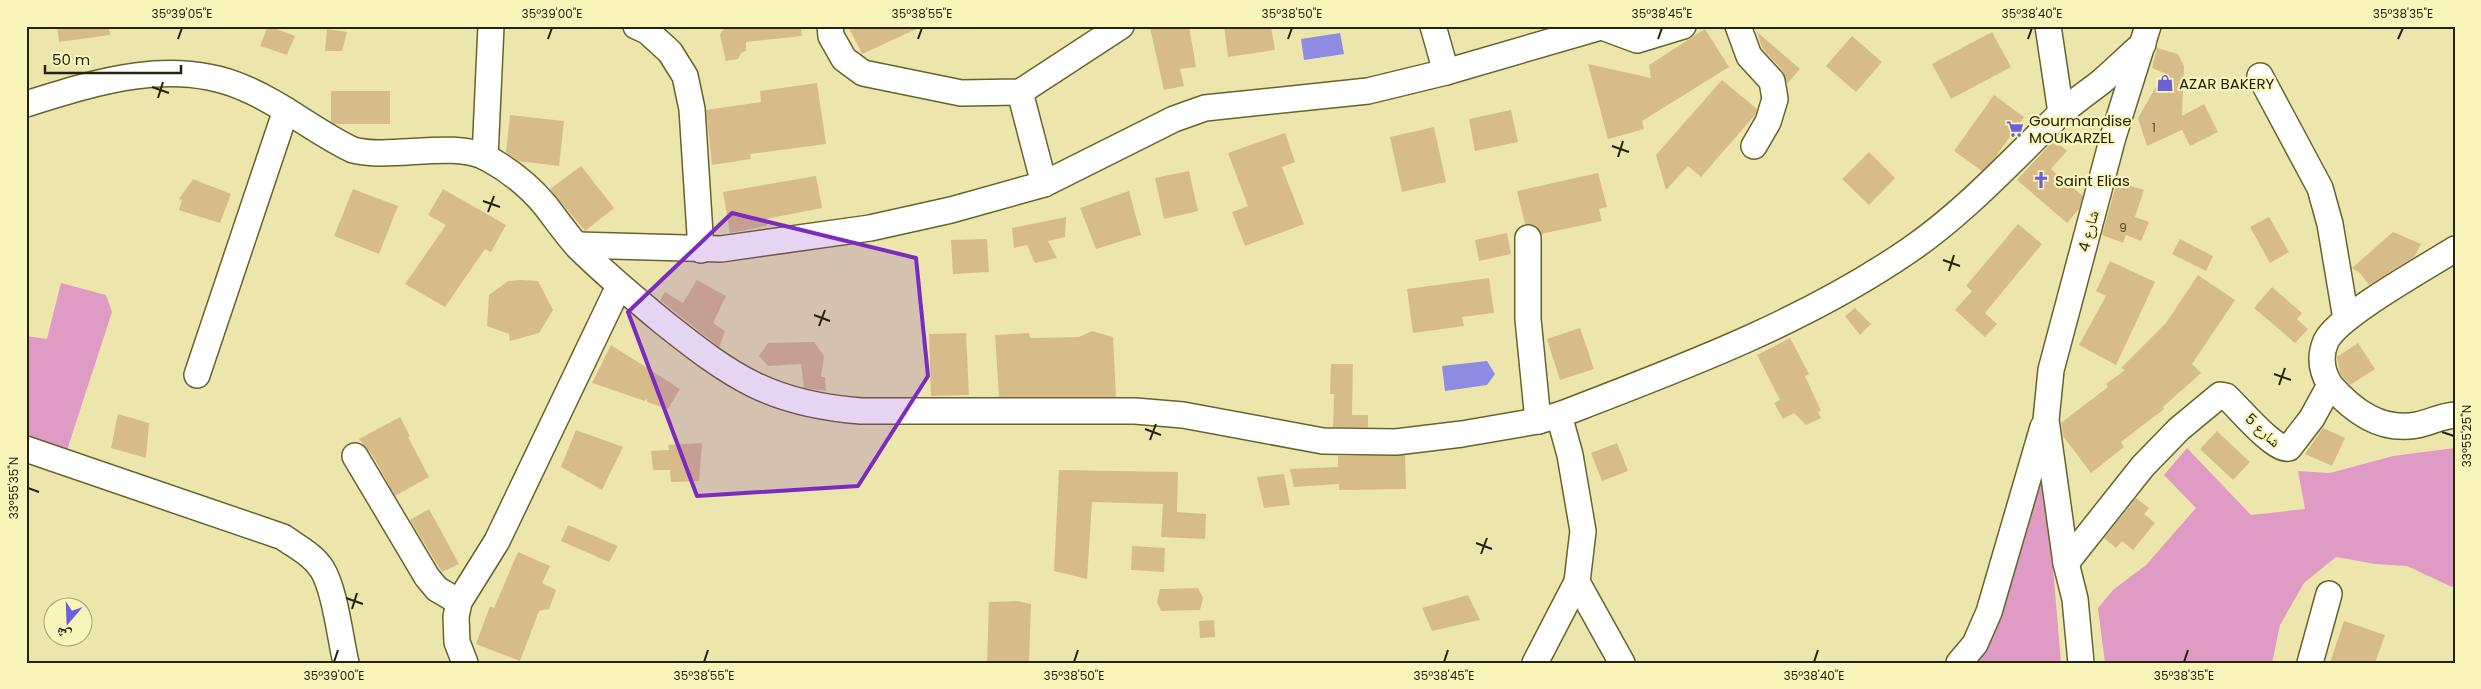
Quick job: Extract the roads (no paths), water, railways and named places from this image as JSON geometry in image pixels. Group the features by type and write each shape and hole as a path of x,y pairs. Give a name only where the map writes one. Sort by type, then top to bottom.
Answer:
{"street":[{"path":"485,157 490,26"},
{"path":"636,26 647,31 670,52 685,76 692,109 701,250"},
{"path":"830,26 832,36 844,59 863,73 961,93 1020,92 1121,26"},
{"path":"1433,26 1446,72"},
{"path":"577,245 701,250 721,249 870,228 951,210 1044,184 1174,119 1205,108 1242,102 1368,91 1446,72 1603,26 1637,40 1683,26"},
{"path":"1738,26 1749,56 1772,81 1775,100 1768,122 1754,146"},
{"path":"2048,26 2061,113"},
{"path":"26,104 111,80 142,74 203,76 244,87 286,110 335,141 367,154 452,150 485,157 512,174 544,204 577,245 619,286 714,362 740,379 769,392 799,402 861,411 1135,411 1183,415 1323,441 1396,442 1549,418 1696,362 1859,282 1911,249 1959,212 2061,113 2100,82 2145,35"},
{"name":"شارع 4","path":"2046,420 2051,370 2113,137 2145,35"},
{"path":"2260,76 2320,188 2330,224 2346,319"},
{"path":"1020,92 1044,184"},
{"path":"197,375 286,110"},
{"path":"1528,238 1528,319 1549,418 1570,456 1583,531 1577,582 1535,663"},
{"path":"2455,249 2346,319 2326,341 2322,366 2330,386 2359,413 2377,422 2393,427 2418,425 2440,416 2455,415"},
{"path":"465,663 457,642 456,617 458,602 497,541 619,286"},
{"name":"شارع 5","path":"2066,562 2143,466 2179,429 2217,396 2226,396 2272,443 2286,449 2302,432 2330,386"},
{"path":"2046,420 2066,562 2075,598 2081,663"},
{"path":"1959,663 1975,644 1989,612 2046,420"},
{"path":"26,449 283,537 311,557 322,570 330,586 346,663"},
{"path":"354,456 427,577 438,588 458,602"},
{"path":"1577,582 1622,663"},
{"path":"2310,663 2329,594"}],"place":[{"name":"AZAR BAKERY","path":"2165,83"},
{"name":"Gourmandise MOUKARZEL","path":"2015,129"},
{"name":"Saint Elias","path":"2041,180"}]}
